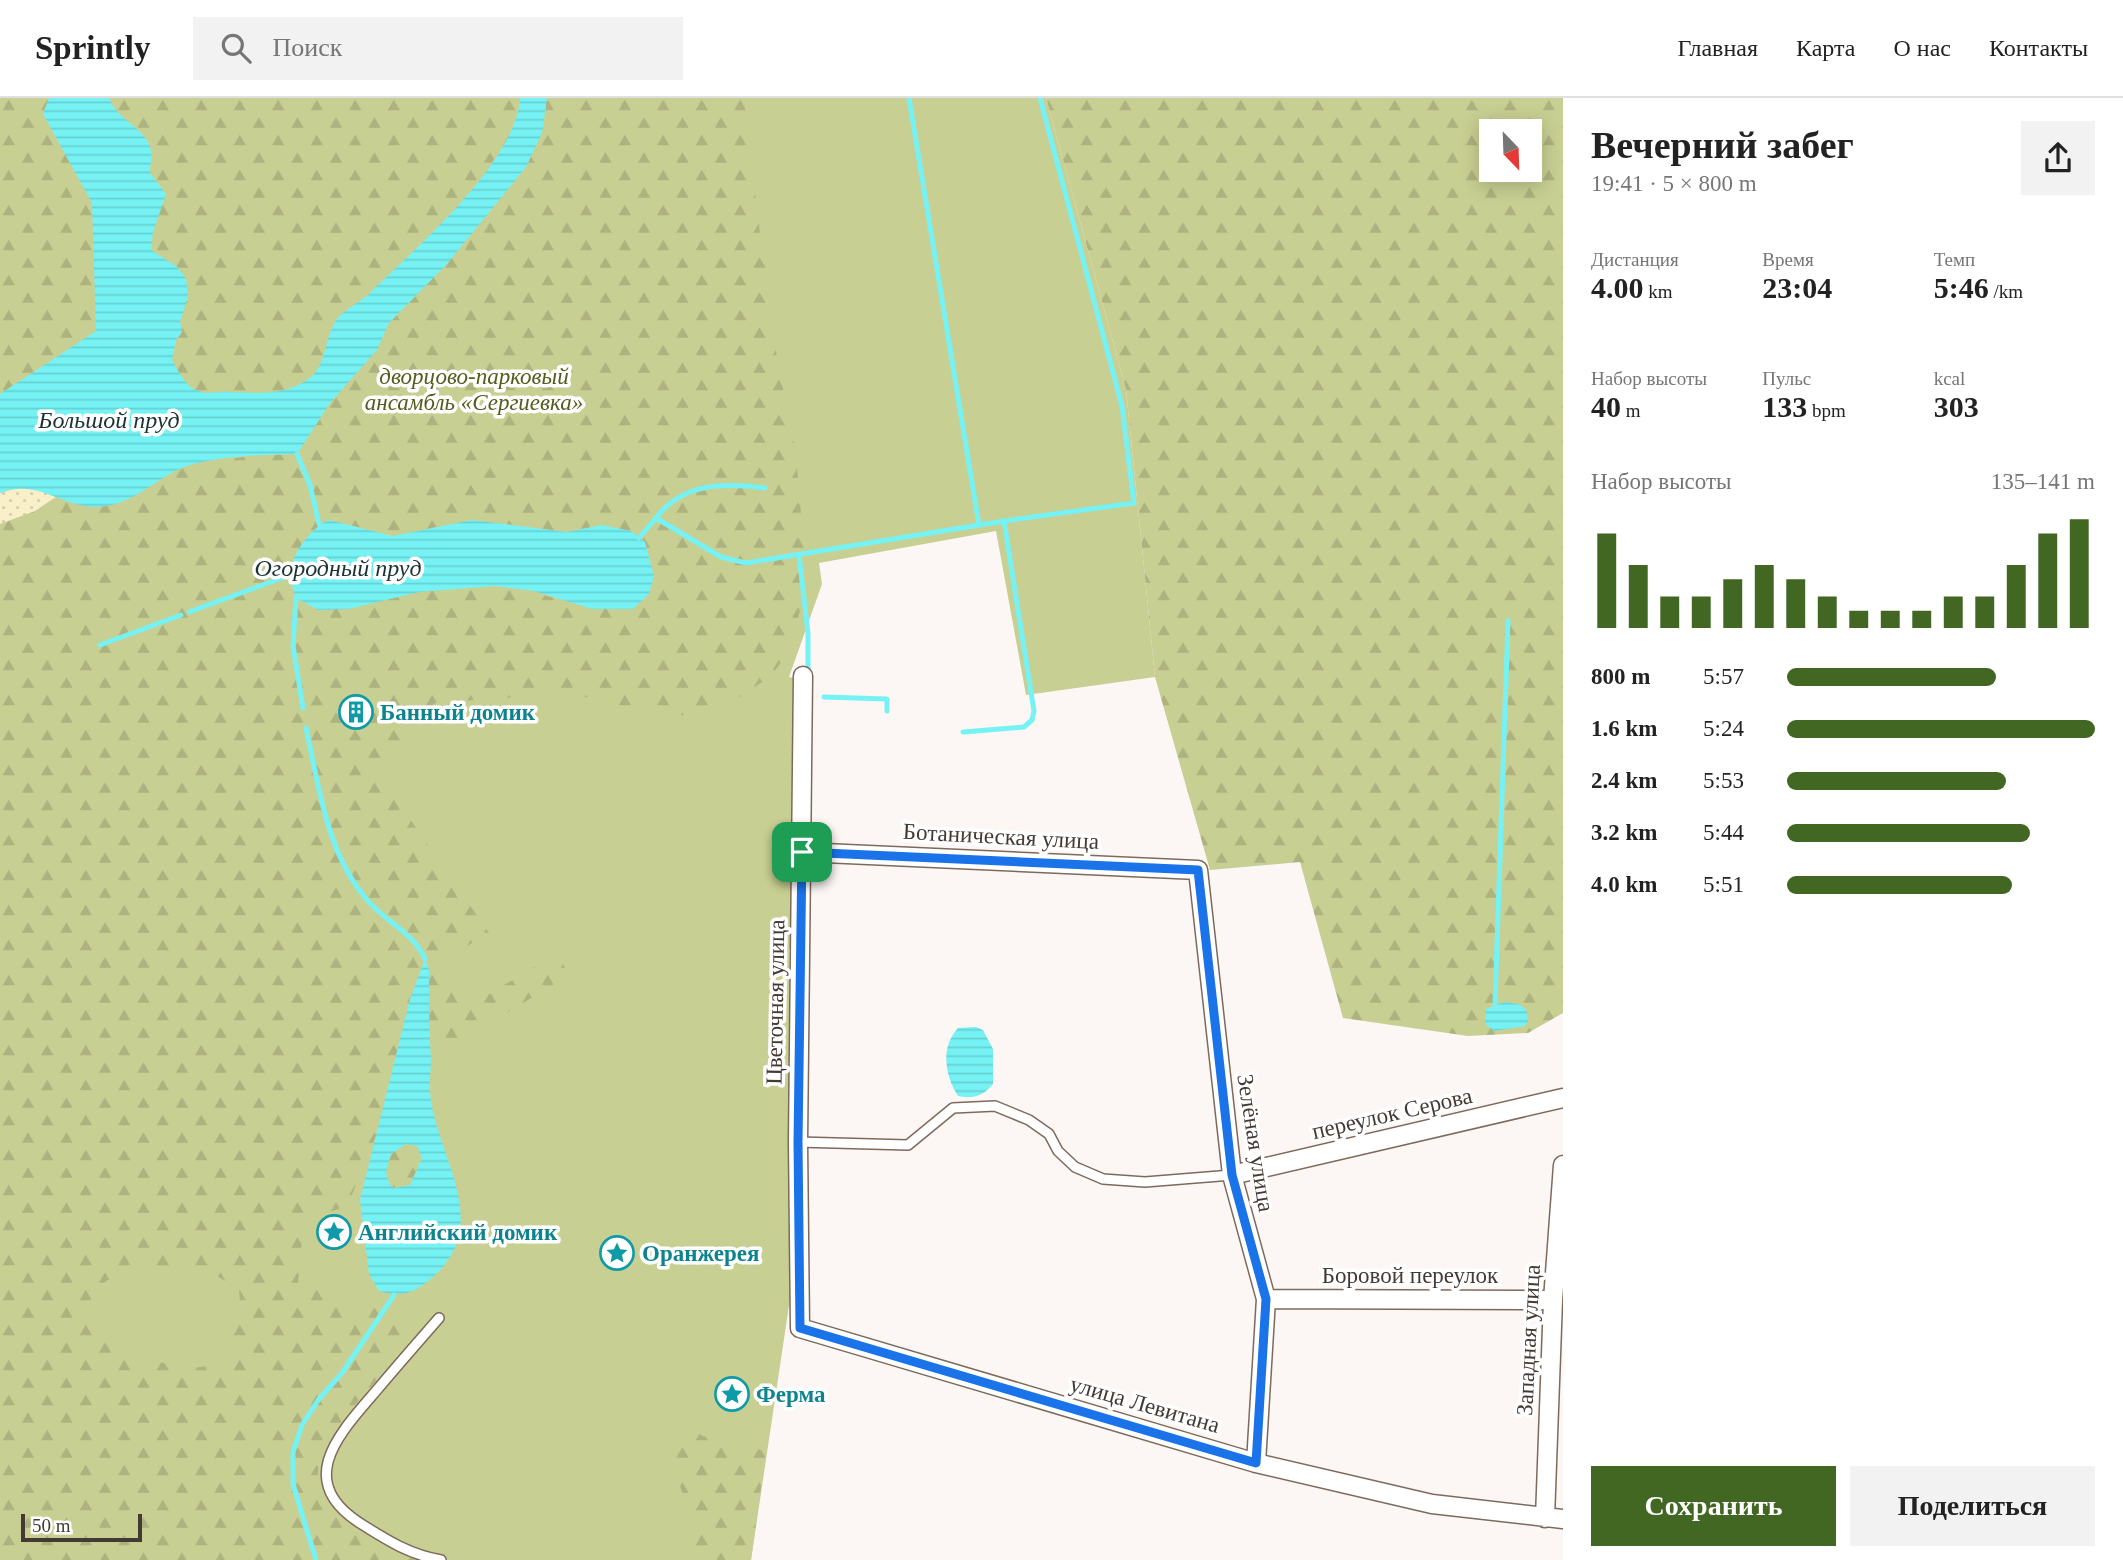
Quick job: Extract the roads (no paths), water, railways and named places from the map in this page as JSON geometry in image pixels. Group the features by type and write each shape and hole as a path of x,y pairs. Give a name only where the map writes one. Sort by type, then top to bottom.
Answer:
{"street":[{"name":"Цветочная улица","path":"800,1328 798,1142 803,676"},
{"name":"Ботаническая улица","path":"802,852 1198,870"},
{"name":"Зелёная улица","path":"1198,870 1232,1175 1266,1299 1256,1463"},
{"name":"переулок Серова","path":"1232,1175 1563,1098"},
{"name":"Западная улица","path":"1554,1518 1553,1300 1563,1165"},
{"name":"Боровой переулок","path":"1266,1299 1553,1300"},
{"name":"улица Левитана","path":"800,1328 1256,1463 1432,1504 1554,1518"}],"lane":[{"path":"798,1142 908,1144 953,1108 995,1106 1029,1120 1049,1134 1059,1151 1075,1167 1103,1179 1145,1182 1232,1175"},
{"path":"439,1318 336,1437 326,1462 326,1477 340,1506 356,1521 393,1544 423,1557 440,1560"}],"water":[{"name":"Большой пруд","path":"49,98 109,98 118,113 143,135 151,150 150,173 166,194 153,232 151,250 176,266 186,278 188,297 180,322 182,332 176,340 172,360 184,380 198,391 260,393 289,389 313,375 321,362 337,319 370,293 412,253 483,176 501,150 514,123 520,98 547,98 542,133 526,167 447,264 389,323 377,350 330,403 297,454 230,458 190,465 124,501 98,507 73,503 26,489 0,493 0,394 96,331 92,203 43,114"},
{"name":"Огородный пруд","path":"329,520 393,536 472,520 567,532 602,525 631,531 645,542 654,576 649,594 633,609 592,609 534,591 495,586 419,592 349,609 318,610 296,598 290,575 294,559 303,543 315,529"},
{"path":"425,959 429,969 430,1093 434,1117 457,1189 461,1212 459,1235 450,1257 432,1278 419,1287 407,1293 394,1294 379,1291 369,1274 360,1200 410,999","holes":["406,1144 417,1146 422,1158 410,1185 395,1188 390,1185 386,1173 391,1154"]},
{"path":"1504,1002 1518,1004 1526,1009 1528,1022 1525,1026 1494,1031 1485,1024 1486,1009"},
{"path":"976,1027 983,1030 993,1049 993,1084 978,1096 958,1096 950,1080 946,1062 949,1044 958,1028"}],"waterway":[{"path":"909,98 979,525"},
{"path":"1004,521 1134,503 1122,406 1040,98"},
{"path":"297,454 310,485 319,524"},
{"path":"656,518 667,506 692,491 720,486 765,488"},
{"path":"639,538 656,518 721,557 746,563 1004,521 1034,711 1032,720 1024,727 963,732"},
{"path":"799,555 808,633 808,675"},
{"path":"189,612 290,575"},
{"path":"296,598 293,646 303,708"},
{"path":"100,645 181,615"},
{"path":"1495,1004 1508,621"},
{"path":"824,697 887,699 887,711"},
{"path":"306,728 326,819 343,863 368,901 407,934 425,959"},
{"path":"316,1560 293,1484 293,1452 302,1425 319,1399 342,1373 394,1295"}],"place":[{"name":"Банный домик","path":"356,712"},
{"name":"Английский домик","path":"334,1232"},
{"name":"Оранжерея","path":"617,1253"},
{"name":"Ферма","path":"732,1394"}],"park label":[{"name":"дворцово-парковый ансамбль «Сергиевка»","path":"474,389"}]}
